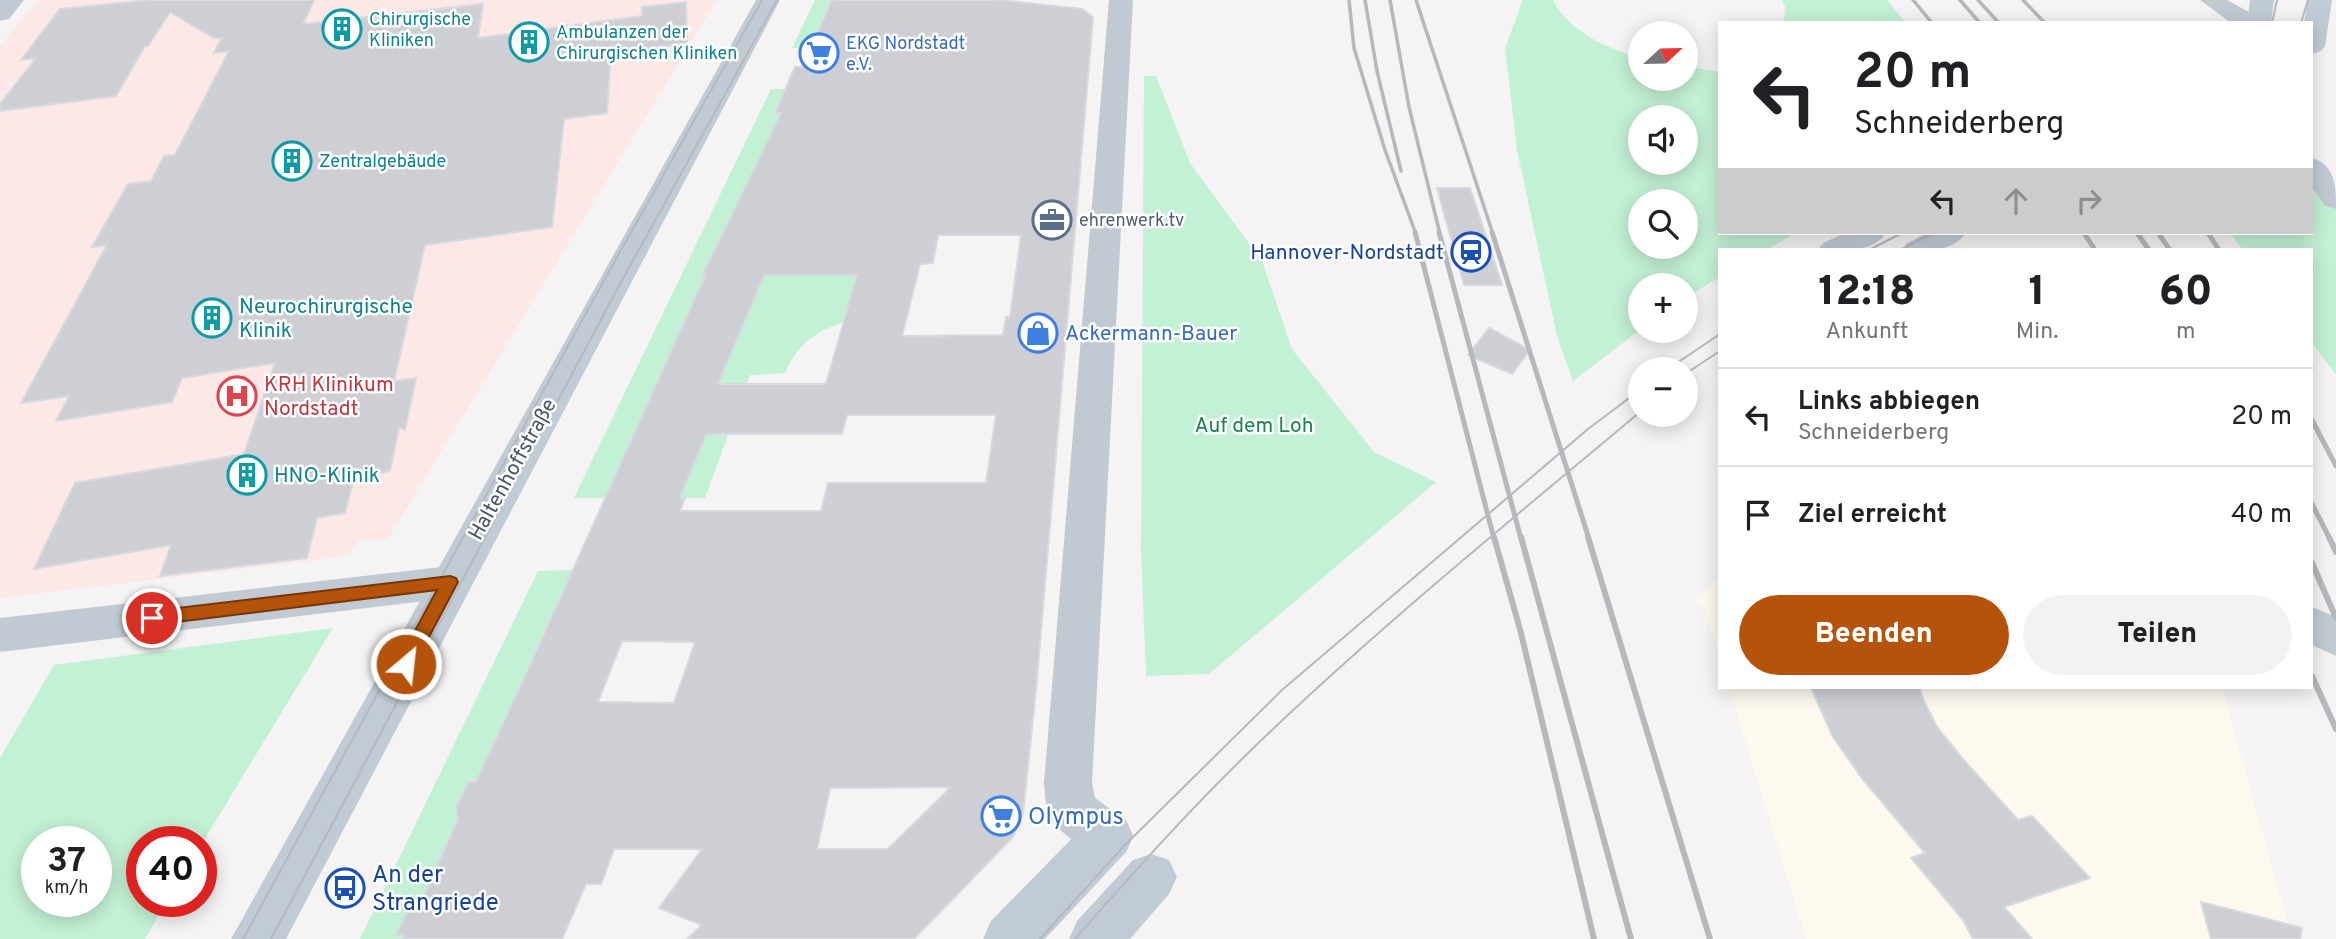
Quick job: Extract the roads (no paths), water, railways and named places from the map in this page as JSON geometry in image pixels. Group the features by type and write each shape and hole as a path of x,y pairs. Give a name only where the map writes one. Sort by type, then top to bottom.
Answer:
{"street":[{"path":"0,14 12,0"},
{"name":"Haltenhoffstraße","path":"258,939 768,0"},
{"path":"1010,939 1108,836 1072,809 1068,783 1121,0"},
{"path":"2212,0 2247,21"},
{"path":"2259,21 2262,0"},
{"path":"2313,38 2320,0"},
{"path":"2313,44 2335,49"},
{"path":"2313,168 2336,200"},
{"path":"1838,248 1866,235"},
{"path":"1922,248 1946,235"},
{"path":"0,635 450,582"},
{"path":"2313,625 2336,639"},
{"path":"1096,939 1152,877"}],"tram line":[{"path":"243,939 602,284 762,0"},
{"path":"271,939 620,284 777,0"},
{"path":"2272,21 2277,0"},
{"path":"2302,21 2308,0"},
{"path":"1873,248 1898,235"},
{"path":"1904,248 1929,235"},
{"path":"1686,357 1718,335"},
{"path":"1698,365 1718,352"},
{"path":"1040,939 1123,847 1282,690 1588,429 1628,399"},
{"path":"1075,939 1171,832 1271,731 1407,608 1628,422"}],"railway":[{"path":"1349,0 1354,48 1385,150 1416,234"},
{"path":"1365,0 1377,71 1401,171"},
{"path":"1390,0 1409,107 1440,234"},
{"path":"1416,0 1493,234"},
{"path":"1913,0 1930,21"},
{"path":"1960,0 1978,21"},
{"path":"1978,0 1997,21"},
{"path":"2023,0 2043,21"},
{"path":"1415,232 1494,539"},
{"path":"1439,232 1521,539"},
{"path":"1492,232 1589,539"},
{"path":"2085,235 2094,248"},
{"path":"2138,235 2148,248"},
{"path":"2159,235 2169,248"},
{"path":"2209,235 2218,248"},
{"path":"2313,422 2336,466"},
{"path":"2313,506 2329,538"},
{"path":"1494,537 1521,633 1594,939"},
{"path":"1521,537 1631,939"},
{"path":"1588,537 1710,939"},
{"path":"2329,538 2336,552"},
{"path":"2313,565 2336,618"},
{"path":"2313,678 2336,729"}],"place":[{"name":"Chirurgische Kliniken","path":"342,29"},
{"name":"Ambulanzen der Chirurgischen Kliniken","path":"529,42"},
{"name":"EKG Nordstadt e.V.","path":"819,53"},
{"name":"Zentralgebäude","path":"292,161"},
{"name":"ehrenwerk.tv","path":"1052,220"},
{"name":"Hannover-Nordstadt","path":"1471,252"},
{"name":"Neurochirurgische Klinik","path":"212,318"},
{"name":"Ackermann-Bauer","path":"1038,333"},
{"name":"KRH Klinikum Nordstadt","path":"237,396"},
{"name":"HNO-Klinik","path":"247,475"},
{"name":"Olympus","path":"1001,816"},
{"name":"An der Strangriede","path":"345,888"}],"park label":[{"name":"Auf dem Loh","path":"1254,425"}]}
